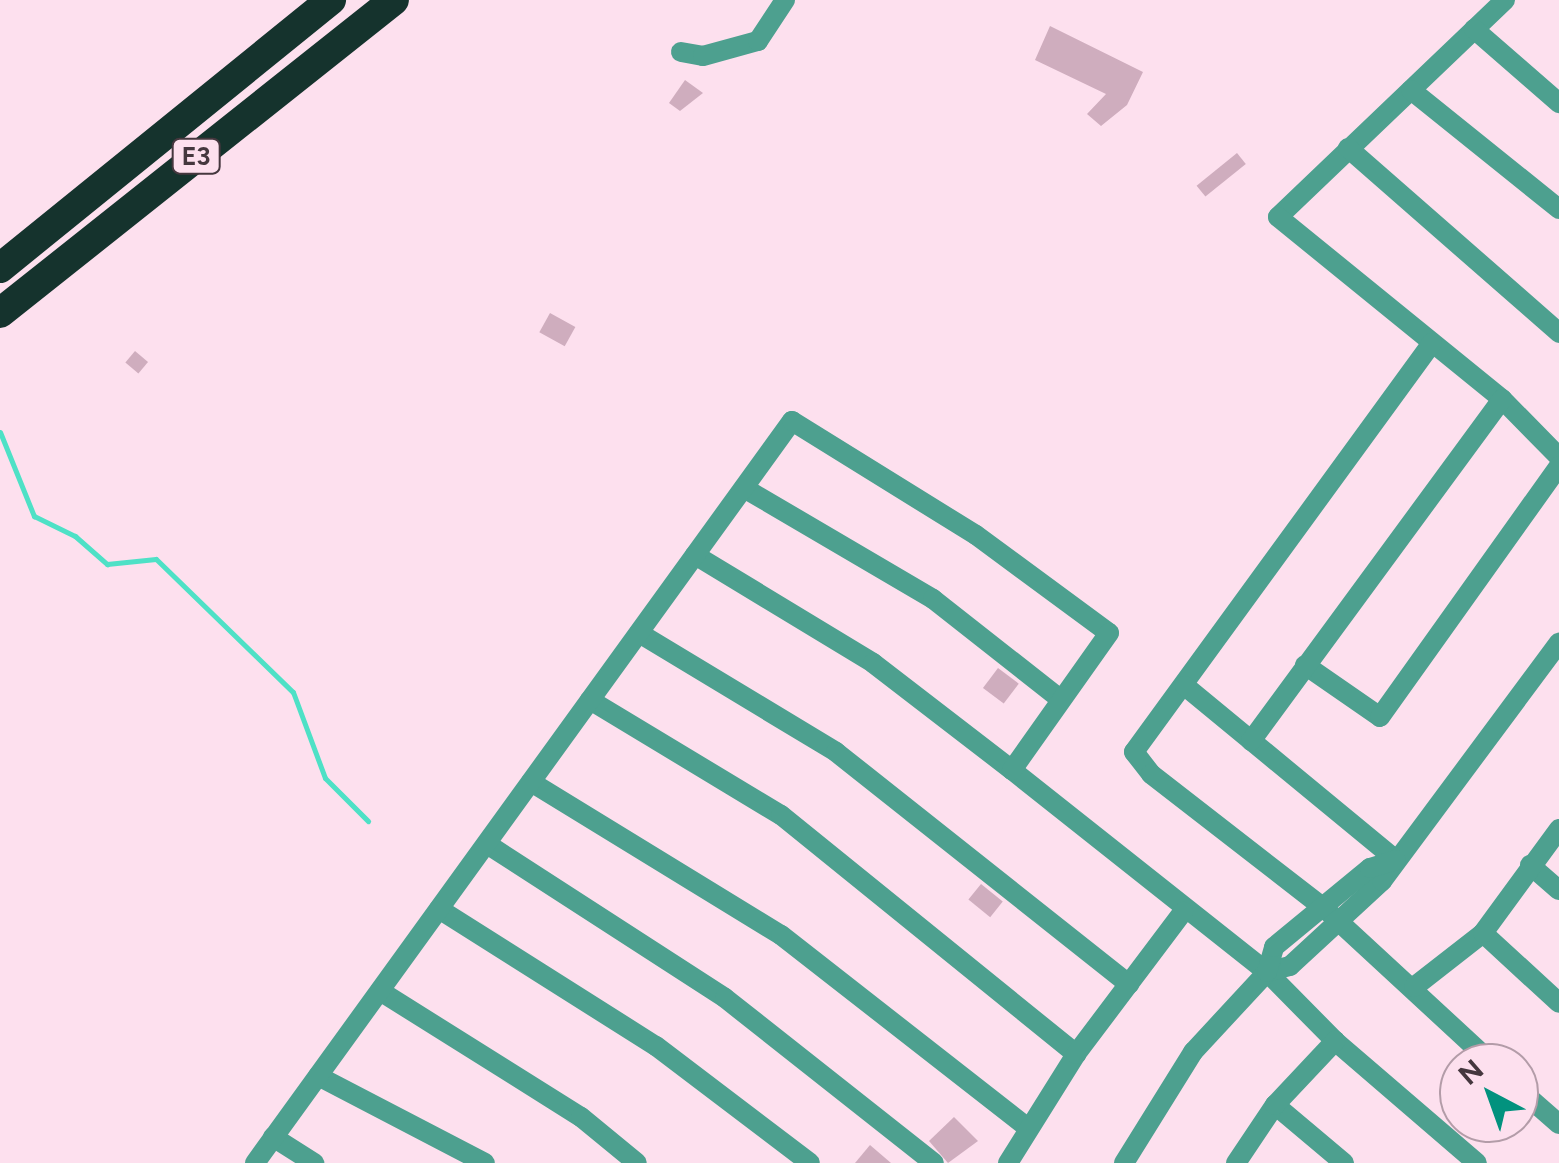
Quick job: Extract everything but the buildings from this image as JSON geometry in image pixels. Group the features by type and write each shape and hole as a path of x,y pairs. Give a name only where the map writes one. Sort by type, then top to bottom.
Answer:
{"highway":[{"name":"E3","path":"0,268 332,0"},
{"name":"E3","path":"0,313 394,0"}],"street":[{"path":"681,52 703,56 758,41 784,0"},
{"path":"1505,0 1278,217 1502,399 1559,457"},
{"path":"1474,29 1559,104"},
{"path":"1410,90 1559,208"},
{"path":"1348,148 1559,333"},
{"path":"1432,342 1134,752 1140,764 1330,914 1471,1043"},
{"path":"1251,741 1502,399"},
{"path":"254,1163 792,422 976,536 1109,634 1012,770"},
{"path":"1305,665 1380,717 1559,466"},
{"path":"744,488 933,599 1060,699"},
{"path":"696,555 873,664 1012,770 1183,912 1267,972 1334,1041 1476,1163"},
{"path":"639,633 836,752 1129,984"},
{"path":"1124,1163 1193,1052 1267,972 1290,966 1330,914 1396,860 1558,645"},
{"path":"1185,686 1396,860"},
{"path":"590,700 780,815 1076,1054"},
{"path":"531,782 781,935 1027,1127"},
{"path":"1414,987 1483,933 1559,828"},
{"path":"487,844 725,998 934,1163"},
{"path":"1530,865 1559,890"},
{"path":"439,908 656,1046 802,1160"},
{"path":"1008,1163 1076,1054 1183,912"},
{"path":"1483,933 1559,1003"},
{"path":"380,990 581,1117 637,1163"},
{"path":"1236,1163 1275,1105 1334,1041"},
{"path":"318,1076 485,1163"},
{"path":"1275,1105 1344,1163"},
{"path":"1539,1106 1559,1124"},
{"path":"274,1137 314,1163"}],"waterway":[{"path":"0,432 34,516 75,536 107,564 156,559 293,692 325,778 368,821"}]}
